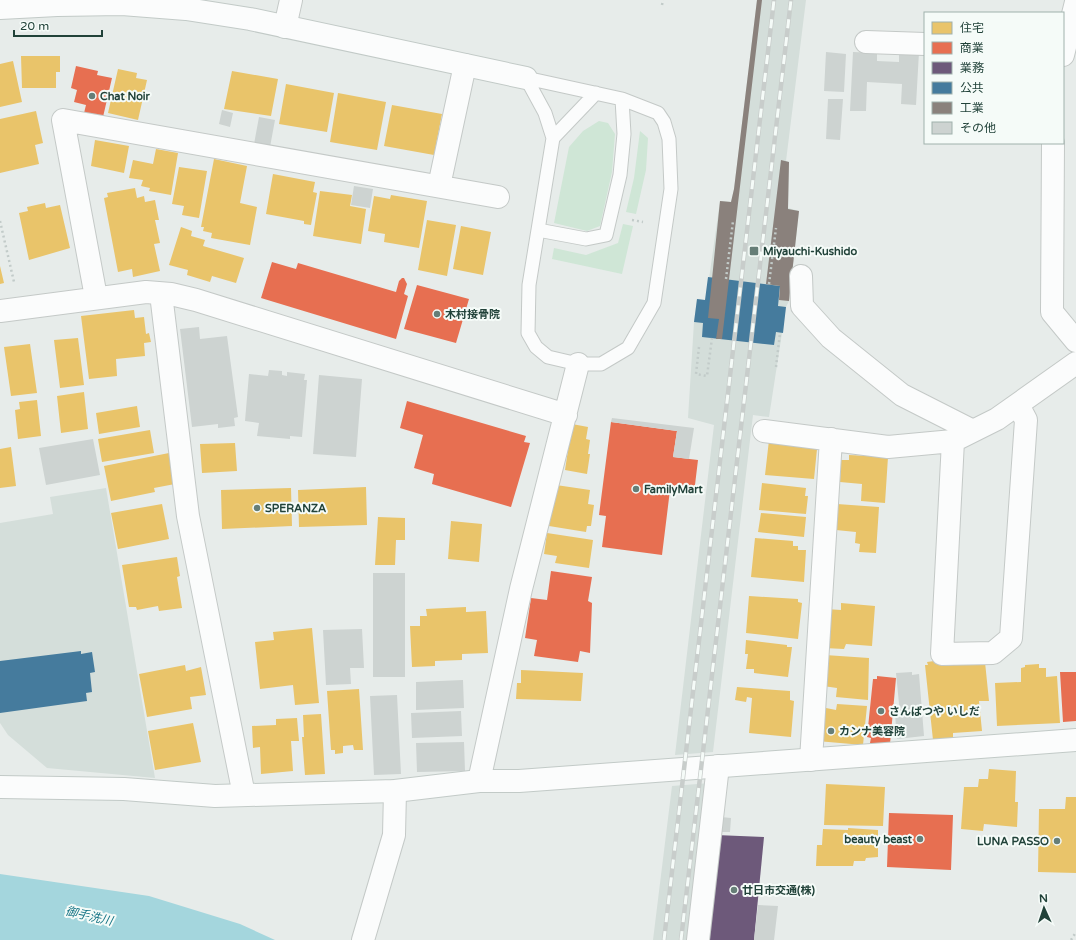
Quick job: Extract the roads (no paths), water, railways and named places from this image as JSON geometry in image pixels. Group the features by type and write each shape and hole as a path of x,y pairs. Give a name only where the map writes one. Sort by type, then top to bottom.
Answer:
{"street":[{"path":"284,27 291,0"},
{"path":"1064,48 1076,2"},
{"path":"0,8 122,4 186,9 284,27 526,78"},
{"path":"866,42 924,44"},
{"path":"439,186 466,65"},
{"path":"96,297 63,120 498,197"},
{"path":"1053,144 1052,312 1076,341"},
{"path":"801,276 802,306 831,338 902,395 973,431"},
{"path":"10,309 96,297 146,292 196,300 566,416"},
{"path":"161,294 188,516 244,795"},
{"path":"764,431 888,447 953,441 997,419 1076,363"},
{"path":"479,781 521,589 578,364"},
{"path":"953,441 942,654 993,653 1011,638 1026,420 1018,404"},
{"path":"811,760 831,439"},
{"path":"0,787 98,788 216,796 395,791 479,781 519,781 1076,740"},
{"path":"698,940 718,766"},
{"path":"363,940 394,835 395,791"}],"lane":[{"path":"526,78 622,99 658,113 664,122 669,139 671,189 654,303 628,348 601,364 578,364 548,357 536,347 528,333 529,284 554,138 545,113 526,78"},
{"path":"554,138 596,93"},
{"path":"538,230 586,239 606,235 620,175 624,134 622,99"}],"water":[{"name":"御手洗川","path":"0,874 149,896 240,924 275,940 0,940"}],"railway":[{"path":"664,940 774,0"},
{"path":"681,940 791,0"}],"place":[{"name":"Chat Noir","path":"92,96"},
{"name":"Miyauchi-Kushido","path":"754,251"},
{"name":"木村接骨院","path":"437,314"},
{"name":"FamilyMart","path":"636,489"},
{"name":"SPERANZA","path":"257,508"},
{"name":"さんぱつや いしだ","path":"881,711"},
{"name":"カンナ美容院","path":"831,731"},
{"name":"beauty beast","path":"920,839"},
{"name":"LUNA PASSO","path":"1057,841"},
{"name":"廿日市交通(株)","path":"734,890"}]}
